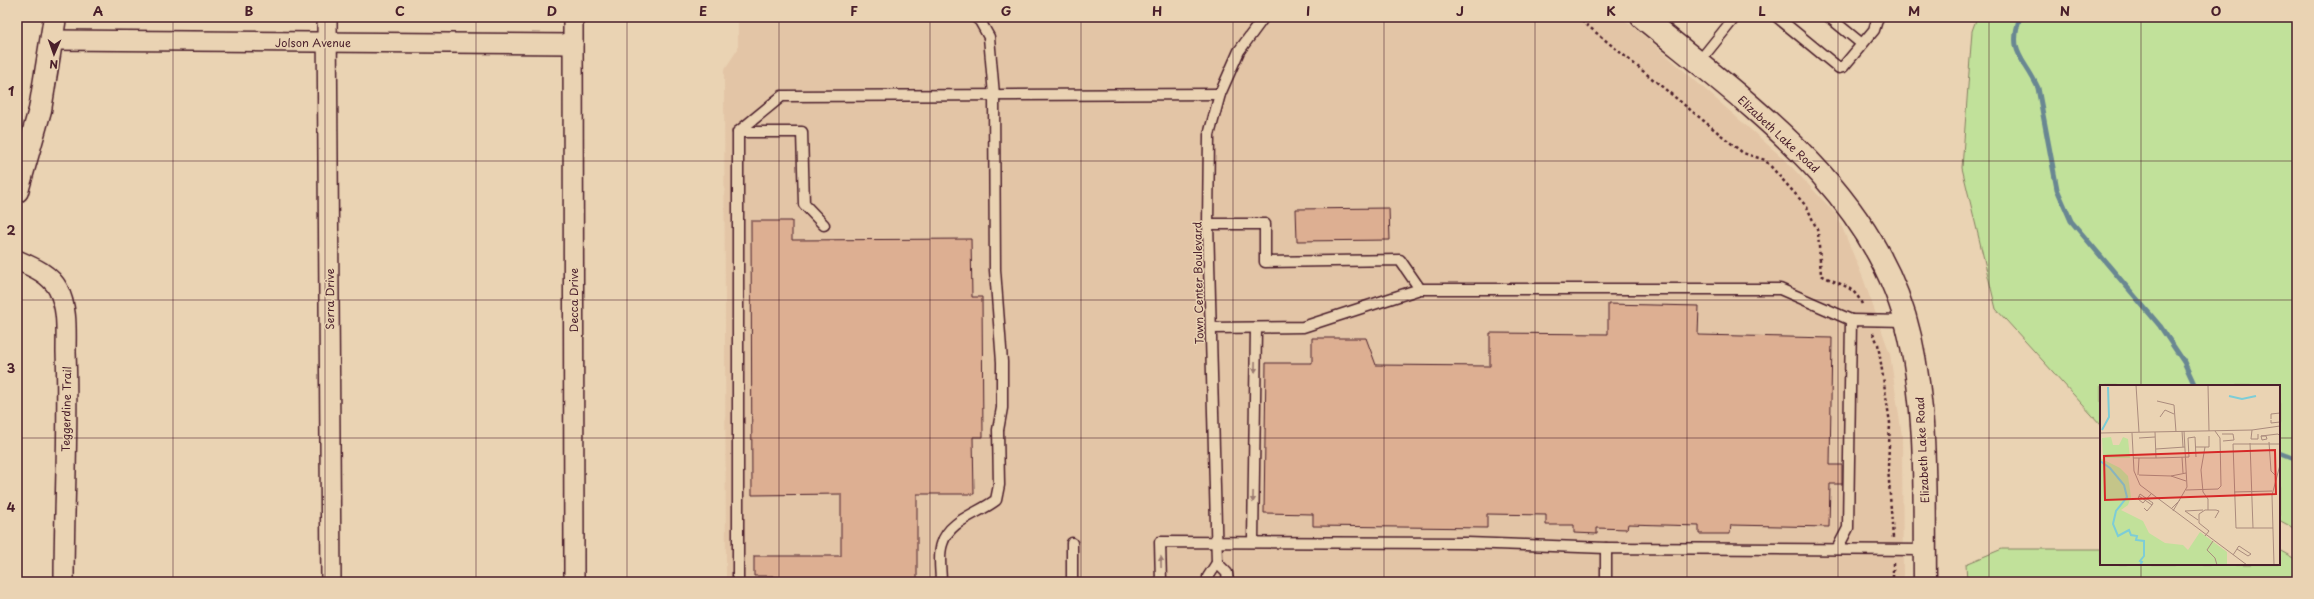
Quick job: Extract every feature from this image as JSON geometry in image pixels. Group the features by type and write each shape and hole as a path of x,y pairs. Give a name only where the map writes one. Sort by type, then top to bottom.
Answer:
{"street":[{"path":"17,191 40,110 55,17"},
{"name":"Serra Drive","path":"327,17 331,582"},
{"name":"Decca Drive","path":"573,17 574,582"},
{"name":"Elizabeth Lake Road","path":"1642,17 1787,138 1838,194 1861,225 1879,256 1896,292 1906,321 1921,408 1925,582"},
{"name":"Jolson Avenue","path":"52,40 573,44"},
{"name":"Teggerdine Trail","path":"17,260 33,267 52,281 59,290 65,312 67,376 64,582"}],"lane":[{"path":"941,582 941,545 951,529 964,518 983,510 996,500 999,485 998,430 1002,408 1002,362 995,270 994,95 988,37 980,21 975,17"},
{"name":"Town Center Boulevard","path":"1208,582 1208,577 1216,563 1208,224 1209,135 1220,94 1239,51 1264,17"},
{"path":"1698,63 1734,17"},
{"path":"1777,17 1839,68 1843,67 1874,30 1878,17"},
{"path":"1829,17 1862,44"},
{"path":"738,132 782,96 1220,94"},
{"path":"738,132 802,132 804,204 824,225"},
{"path":"738,132 738,582"},
{"path":"1208,224 1265,224 1265,262 1400,260 1420,289"},
{"path":"1211,328 1303,327 1420,289 1780,289 1851,320 1906,321"},
{"path":"1837,549 1848,528 1851,320"},
{"path":"1253,541 1256,328"},
{"path":"1161,582 1160,542 1253,541 1467,543 1606,548 1925,550"},
{"path":"1072,543 1072,582"},
{"path":"1606,548 1606,582"},
{"path":"1216,563 1227,573 1228,582"}],"path":[{"path":"1577,17 1743,154 1765,160 1807,207 1818,232 1821,275 1837,284 1853,289 1859,296 1878,344 1890,423 1888,467 1893,518 1894,582"}],"shaded area":[{"path":"738,17 1621,17 1786,161 1837,215 1863,278 1890,354 1902,436 1903,582 726,582 724,70 738,49"}],"green space":[{"path":"1977,17 2297,17 2297,530 2280,521 2280,385 2100,385 2100,424 1996,309 1962,168 1972,31"},
{"path":"2002,549 2100,549 2100,565 2280,565 2280,551 2297,560 2297,582 1967,582 1966,564"}],"building":[{"path":"1389,208 1390,240 1297,241 1296,209"},
{"path":"751,221 792,221 792,240 971,239 972,297 982,297 983,437 973,437 974,494 917,494 917,582 774,582 774,576 754,576 754,556 841,556 841,494 752,495"},
{"path":"1608,304 1699,306 1698,335 1832,338 1830,465 1842,465 1842,484 1830,484 1829,527 1731,525 1730,534 1699,534 1699,526 1628,524 1627,529 1597,528 1597,534 1574,533 1574,525 1546,525 1546,515 1487,514 1487,528 1313,526 1313,514 1264,513 1266,363 1312,363 1312,338 1366,338 1376,365 1490,366 1490,333 1608,334"}],"waterway":[{"path":"2020,17 2016,39 2017,48 2019,55 2038,88 2057,189 2071,221 2160,326 2184,362 2195,385"},
{"path":"2280,453 2297,460"}]}
